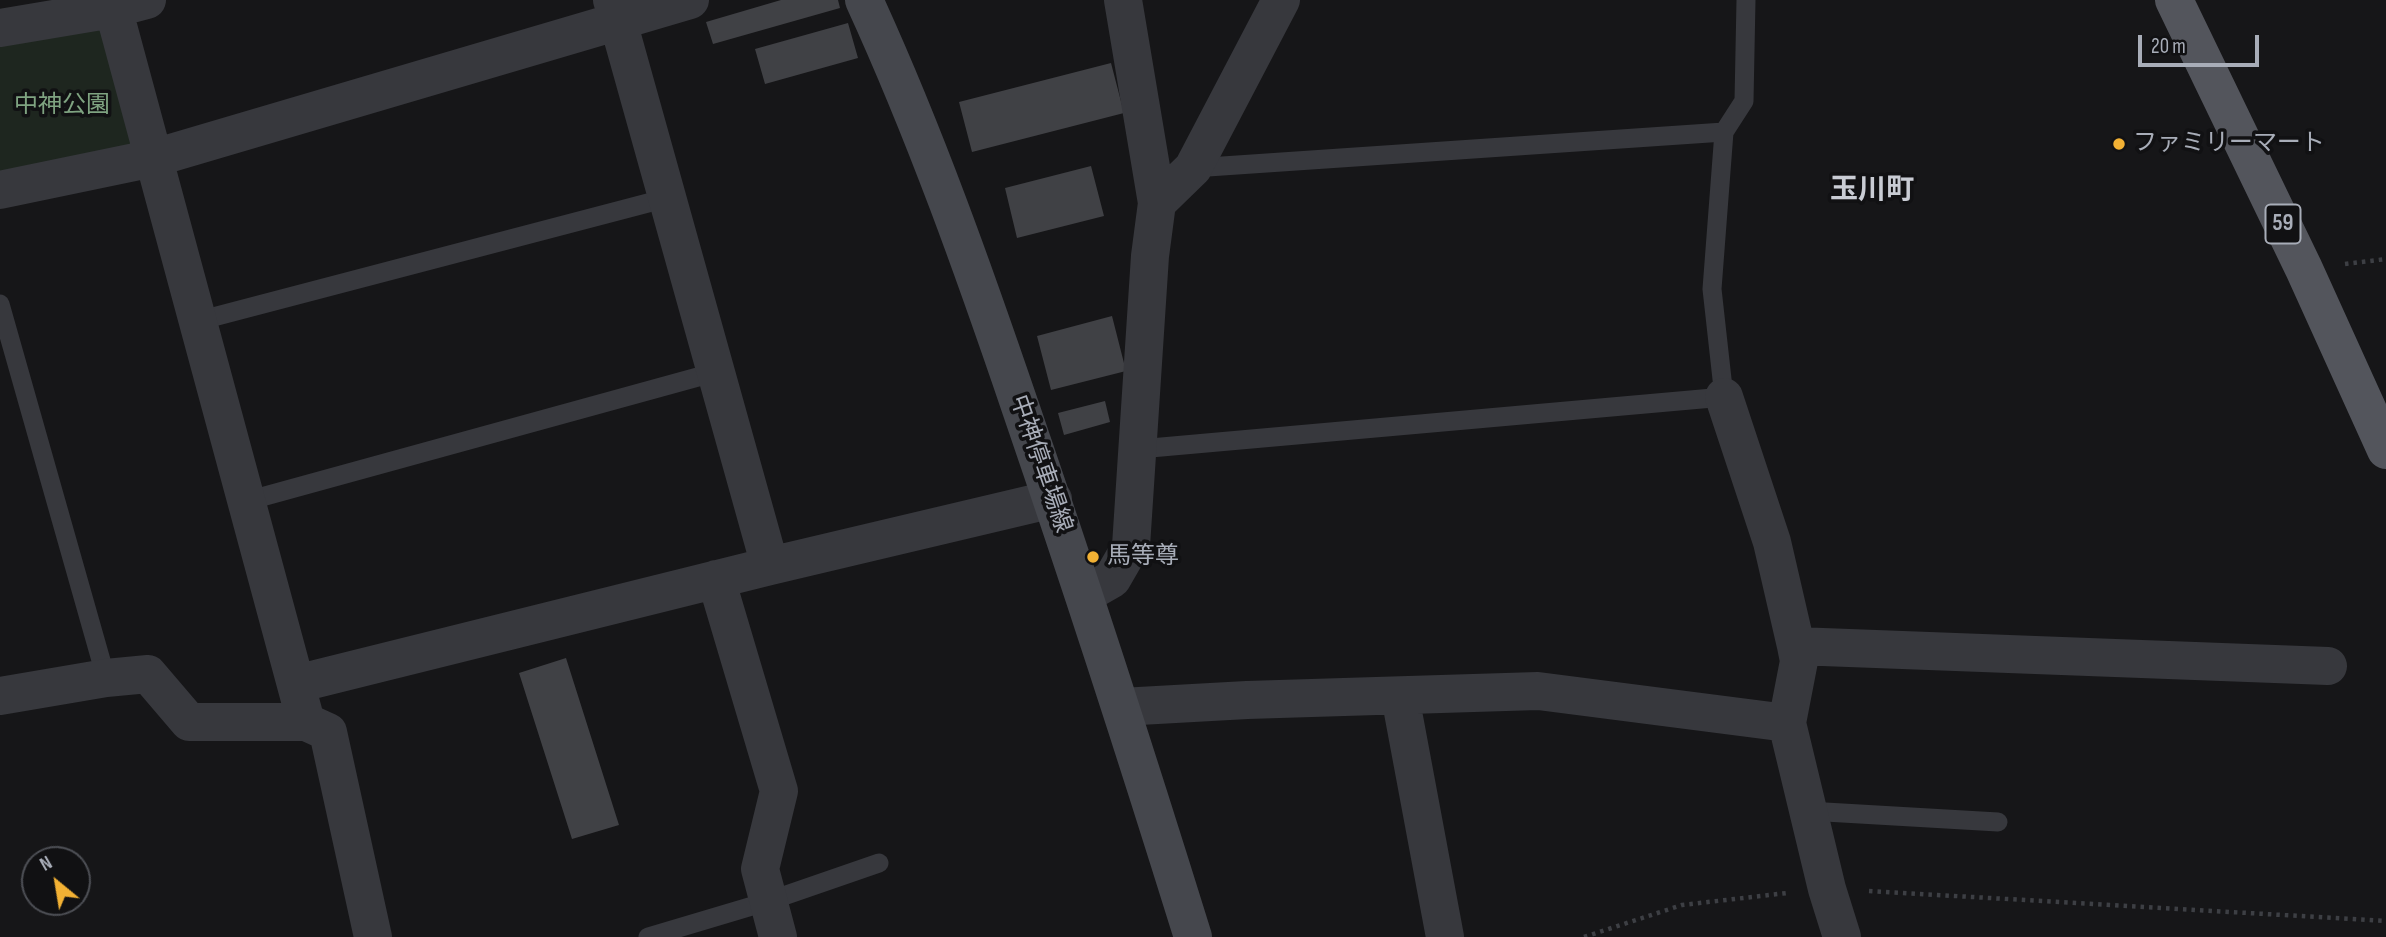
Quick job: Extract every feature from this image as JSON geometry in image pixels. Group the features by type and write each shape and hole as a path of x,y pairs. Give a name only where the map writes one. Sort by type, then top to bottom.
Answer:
{"main road":[{"name":"中神停車場線","path":"864,0 885,45 967,251 1053,499 1193,937"},
{"name":"59","path":"2174,0 2304,269 2386,450"}],"street":[{"path":"0,190 154,158 615,11 690,0"},
{"path":"1084,595 1112,579 1131,547 1150,256 1157,203 1124,0"},
{"path":"1157,203 1194,168 1281,0"},
{"path":"0,28 124,3 154,158 306,722"},
{"path":"615,11 770,566"},
{"path":"1724,397 1772,542 1796,646 1799,661 1787,723 1827,889 1842,937"},
{"path":"296,684 716,579 1053,499"},
{"path":"716,579 779,791 760,869 773,919"},
{"path":"1796,646 2328,666"},
{"path":"0,696 106,678 148,674 189,722 306,722 328,732 373,937"},
{"path":"1121,707 1247,700 1538,691 1787,723"},
{"path":"1400,696 1445,937"}],"lane":[{"path":"1139,449 1724,397 1712,289 1724,132 1744,101 1746,0"},
{"path":"1194,168 1724,132"},
{"path":"198,321 667,198"},
{"path":"0,304 106,678"},
{"path":"247,501 716,372"},
{"path":"1808,811 1998,822"},
{"path":"648,937 773,919 878,863"}],"path":[{"path":"1584,937 1682,905 1827,889 2386,921"}],"green space":[{"name":"中神公園","path":"103,25 138,154 0,183 0,41"}],"building":[{"path":"781,0 838,0 840,8 713,44 706,22"},
{"path":"848,23 858,58 765,84 755,49"},
{"path":"1111,63 1124,113 972,152 959,102"},
{"path":"1091,166 1104,216 1017,238 1005,188"},
{"path":"1112,316 1126,371 1051,390 1037,336"},
{"path":"1105,401 1110,422 1064,435 1058,413"},
{"path":"566,658 619,825 572,839 519,673"}],"place":[{"name":"ファミリーマート","path":"2119,144"},
{"name":"馬等尊","path":"1093,557"}],"district":[{"name":"玉川町","path":"1872,191"}]}
